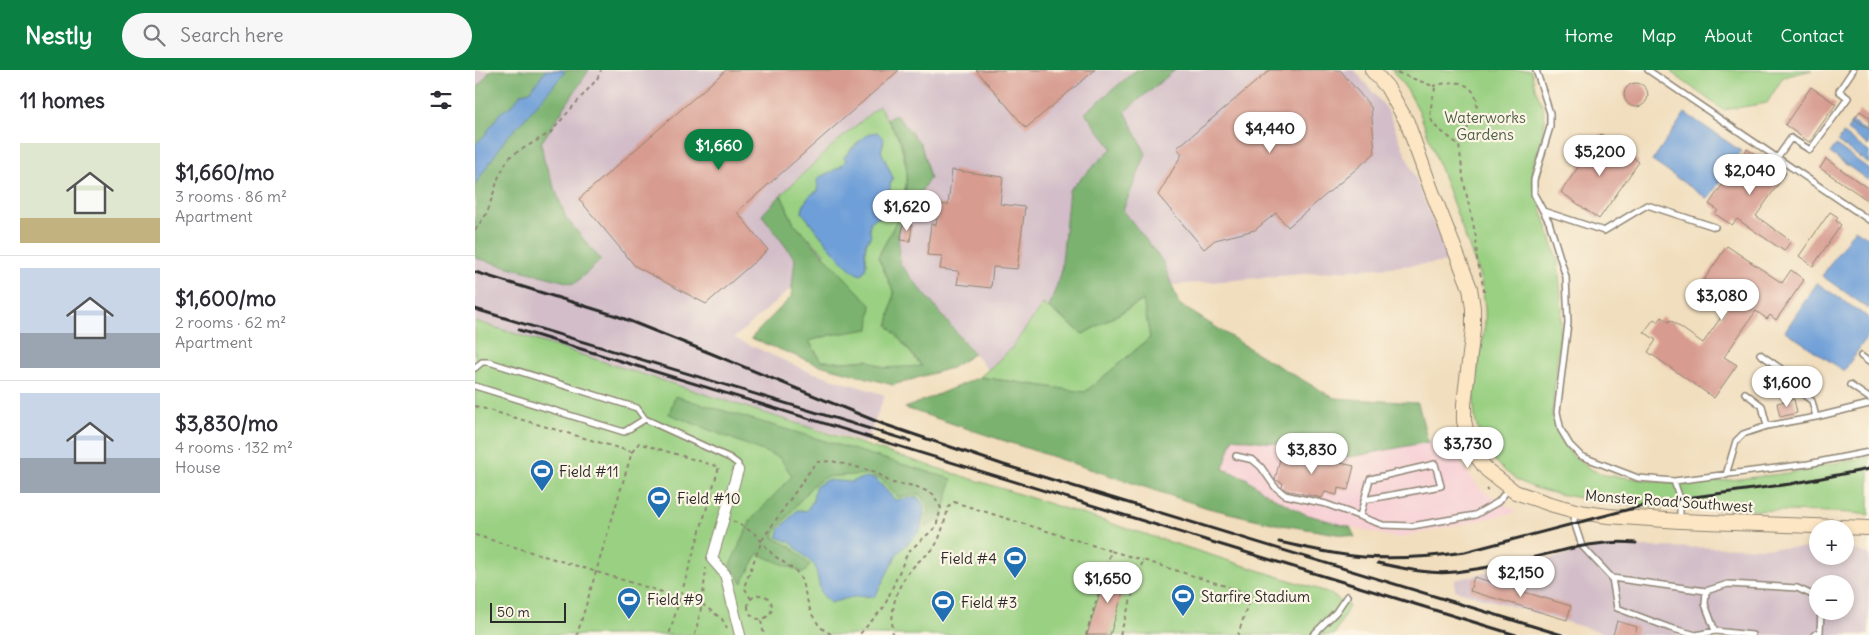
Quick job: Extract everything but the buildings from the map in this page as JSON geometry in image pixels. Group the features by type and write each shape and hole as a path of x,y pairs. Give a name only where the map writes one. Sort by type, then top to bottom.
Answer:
{"street":[{"name":"Monster Road Southwest","path":"1372,70 1387,87 1407,122 1470,288 1473,308 1473,329 1463,404 1464,421 1474,453 1487,470 1509,488 1534,499 1575,511 1609,516 1680,521 1869,528"},
{"path":"739,470 712,559 725,574 740,635"}],"lane":[{"path":"1536,70 1550,113 1549,133 1535,180 1535,194 1549,222 1566,277 1568,323 1557,412 1561,430 1571,445 1581,456 1638,478 1674,481 1808,464 1869,452"},
{"path":"1649,70 1869,220"},
{"path":"1777,158 1791,138 1811,150 1849,98 1839,91 1853,70"},
{"path":"1543,211 1604,231 1647,205 1715,227"},
{"path":"1761,354 1800,382 1800,392 1813,401 1816,417"},
{"path":"1861,356 1869,362"},
{"path":"475,368 482,362 489,362 637,408 645,419 731,458 738,464 739,470"},
{"path":"1850,385 1869,398"},
{"path":"475,386 624,432 645,419"},
{"path":"1745,393 1762,406 1767,426"},
{"path":"1726,475 1736,441 1743,434 1767,426 1816,417 1869,404"},
{"path":"1236,456 1253,460 1261,467 1275,487 1285,495 1326,504 1383,524 1412,526 1475,515 1498,502 1509,488"},
{"path":"1360,516 1364,500 1370,479 1435,464 1441,486 1364,500"},
{"path":"1674,481 1680,499 1680,521"},
{"path":"1575,511 1574,522 1582,546 1612,578 1617,608 1670,628 1696,635 1715,631 1751,635"},
{"path":"1612,578 1706,591 1728,584 1797,588 1809,593"},
{"path":"1706,591 1705,604 1715,631"},
{"path":"1313,635 1336,612 1347,596"},
{"path":"1814,635 1820,632 1821,620"}],"path":[{"path":"475,230 487,213 499,176 507,161 512,155 550,133 597,79 601,70"},
{"path":"1390,70 1433,86 1459,82 1468,86 1475,93 1477,106 1475,113 1459,145 1464,183 1477,237 1477,259 1484,290 1483,302"},
{"path":"1433,86 1435,89 1429,116 1443,135 1459,145"},
{"path":"475,406 632,452"},
{"path":"577,635 632,452 639,443 719,467 669,635"},
{"path":"751,599 745,587 761,540 816,462 832,461 876,472 891,483 915,486 933,494 941,508 936,527 908,552 884,607 859,635"},
{"path":"893,635 891,621 898,589 915,565 935,547 949,506 954,502 1251,594 1238,635"},
{"path":"725,516 753,533 773,555 796,571 801,579 811,613 820,627 832,635"},
{"path":"475,536 702,604 722,619 729,635"},
{"path":"1085,635 1111,551"},
{"path":"695,635 702,604 706,569 712,559"},
{"path":"1119,635 1143,560"},
{"path":"761,621 767,618 772,610 768,596 761,594 751,599 747,606 749,613 761,621 764,635"}],"shaded area":[{"path":"475,70 529,70 541,142 589,70 1354,70 1387,109 1450,262 1113,290 999,383 900,265 817,266 734,338 805,370 885,395 866,443 475,330"},
{"path":"1451,436 1456,454 1481,490 1517,512 1397,538 1305,514 1267,494 1246,478 1223,469 1233,437 1290,445 1351,457"},
{"path":"1597,548 1809,548 1809,565 1854,565 1854,550 1869,554 1869,635 1611,635 1455,590 1455,580"}],"green space":[{"path":"491,70 589,70 541,143 544,160 566,218 601,260 574,284 475,258 475,91"},
{"path":"1136,70 1175,70 1125,111 1146,154 1123,210 1163,262 1179,304 1268,360 1334,398 1418,403 1428,442 1351,457 1290,445 1233,438 1223,469 1246,478 1267,494 1305,514 1350,527 1355,537 1276,524 1208,508 905,408 980,377 1085,392 1150,338 1143,300 1083,334 1049,307 1061,274 1069,190 1112,148 1085,113"},
{"name":"Waterworks Gardens","path":"1392,70 1531,70 1535,88 1543,106 1545,120 1533,167 1533,183 1558,262 1562,310 1552,413 1559,436 1571,454 1590,469 1605,475 1687,485 1789,473 1869,456 1869,515 1838,512 1686,508 1611,503 1544,491 1521,482 1506,472 1493,459 1484,444 1477,427 1475,414 1475,388 1485,316 1484,298 1479,274 1419,111 1408,91"},
{"path":"1674,70 1812,70 1783,77 1767,103 1723,110 1672,73"},
{"path":"879,106 900,141 908,175 899,216 878,257 894,293 888,325 922,367 884,368 868,360 822,361 809,341 831,335 824,253 794,224 781,195 831,147","holes":["877,132 884,142 881,151 893,178 889,187 892,202 882,217 873,219 869,224 870,238 865,250 867,264 845,263 802,212 804,205 807,199 818,191 818,179 841,166 846,160 844,157 863,138"]},
{"path":"896,115 921,144 930,178 904,216 898,232 900,264 974,354 951,368 893,385 816,364 751,338 791,297 795,259 762,215 781,195 794,224 871,305 869,329 831,335 809,341 821,361 868,360 884,368 922,366 888,325 894,293 878,257 893,229 906,188 907,174 901,142 887,119"},
{"path":"1144,300 1150,338 1085,392 980,377 1011,349 1043,304 1083,334"},
{"path":"475,321 1327,592 1349,606 1334,635 475,635"},
{"path":"675,396 952,479 942,519 925,527 929,509 920,494 898,497 881,479 868,474 825,477 812,486 775,532 774,538 790,546 810,565 804,573 758,554 742,583 730,565 751,520 792,476 780,458 669,414"}],"water":[{"path":"546,70 564,70 564,73 506,138 475,185 475,145 485,135 500,113 512,105 522,93 530,91"},
{"path":"1685,113 1741,151 1708,199 1652,161"},
{"path":"1852,122 1869,134 1869,146 1847,130"},
{"path":"877,132 884,139 881,151 893,178 890,186 890,208 888,213 871,221 869,228 871,235 866,243 865,251 866,268 861,275 839,258 802,212 807,199 818,191 817,179 841,166 846,160 844,157 859,142 868,135"},
{"path":"1843,134 1869,152 1869,164 1838,142"},
{"path":"1836,145 1869,169 1869,181 1830,153"},
{"path":"1855,229 1869,238 1869,309 1822,276"},
{"path":"1817,283 1869,318 1869,334 1844,371 1785,331"},
{"path":"865,477 876,479 895,500 918,497 924,506 920,531 897,554 875,597 858,597 830,603 821,593 815,566 790,542 777,537 780,529 797,510 806,511 813,501 815,487 826,480 851,482"}],"railway":[{"path":"475,272 617,316 883,424 1004,465 1562,635"},
{"path":"475,309 910,441"},
{"path":"519,330 1516,635"},
{"path":"1279,542 1355,556 1402,558 1449,554 1465,552 1657,502 1790,484 1869,469"},
{"path":"1378,563 1426,572 1445,573 1506,564 1593,544 1636,543"}],"place":[{"name":"Field #11","path":"542,492"},
{"name":"Field #10","path":"659,519"},
{"name":"Field #4","path":"1015,579"},
{"name":"Starfire Stadium","path":"1183,617"},
{"name":"Field #9","path":"629,620"},
{"name":"Field #3","path":"943,623"}]}
